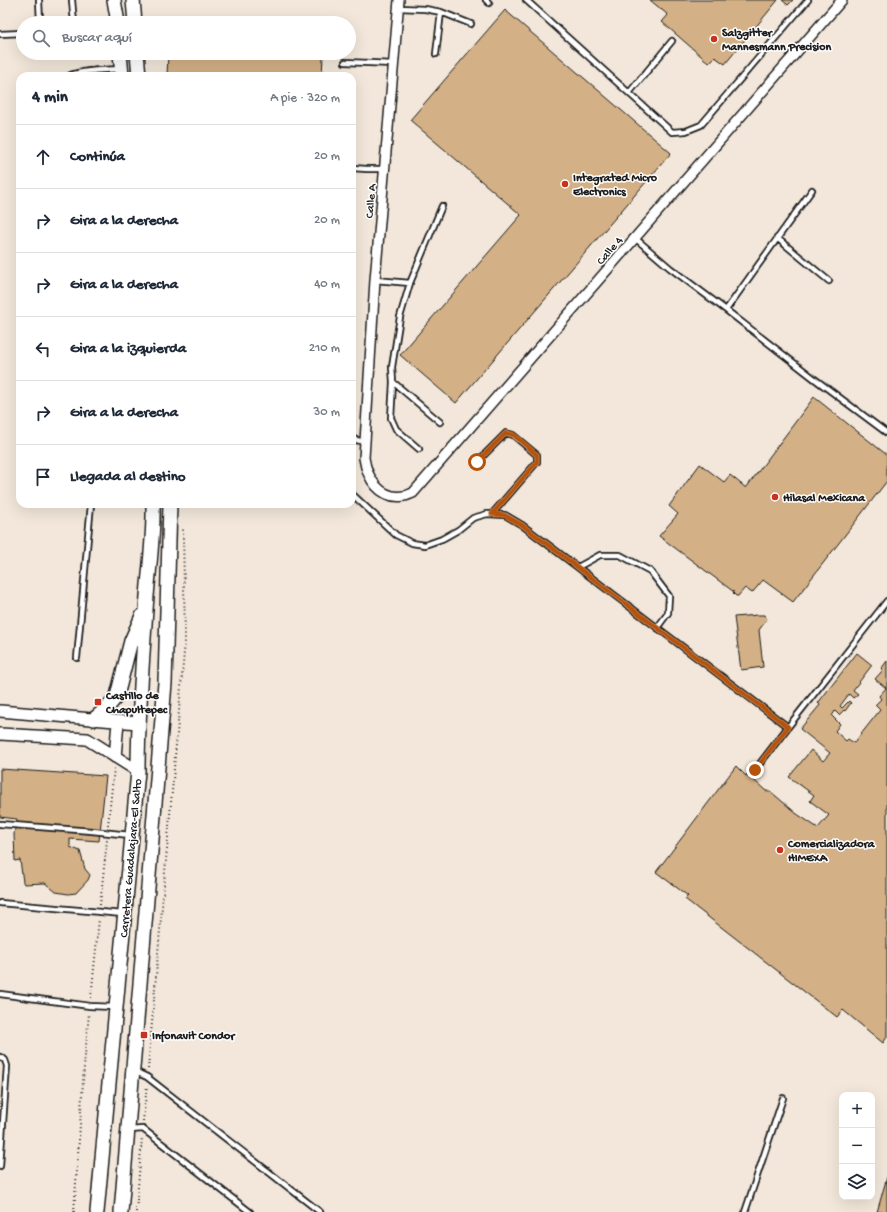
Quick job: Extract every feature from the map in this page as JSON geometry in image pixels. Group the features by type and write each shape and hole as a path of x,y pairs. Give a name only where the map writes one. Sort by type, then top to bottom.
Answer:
{"main road":[{"path":"114,0 117,16"},
{"path":"133,0 134,16"},
{"path":"121,60 122,72"},
{"path":"138,60 139,72"},
{"name":"Carretera Guadalajara-El Salto","path":"97,1212 138,771 138,723 151,554 153,508"},
{"name":"Carretera Guadalajara-El Salto","path":"121,1212 165,683 170,508"},
{"path":"94,719 106,709 117,696 131,641 146,609"}],"street":[{"name":"Calle 4","path":"384,493 393,496 404,496 413,493 842,0"},
{"name":"Calle A","path":"384,493 373,483 366,469 364,458 375,280 399,4"},
{"path":"0,711 138,723"},
{"path":"115,757 118,722"},
{"path":"0,734 87,739 138,771"}],"lane":[{"path":"39,0 40,16"},
{"path":"72,0 73,16"},
{"path":"526,0 672,132 686,132 701,125 808,0"},
{"path":"399,4 441,12 471,24"},
{"path":"436,54 441,12"},
{"path":"0,34 16,33"},
{"path":"629,93 672,41"},
{"path":"345,62 394,64"},
{"path":"80,72 122,72"},
{"path":"356,169 367,170 385,169"},
{"path":"726,310 812,190"},
{"path":"419,449 396,429 391,418 393,382 392,367 400,317 410,283 442,206"},
{"path":"635,238 670,268 887,433"},
{"path":"777,238 829,281"},
{"path":"375,280 410,283"},
{"path":"393,382 440,422"},
{"path":"477,462 506,433 514,435 537,455 537,462 492,514"},
{"path":"356,439 365,442"},
{"path":"356,498 396,535 412,543 425,545 442,539 458,530 473,518 487,514 504,515 522,525 788,727"},
{"path":"77,658 91,508"},
{"path":"578,568 600,556 620,555 650,571 668,596 668,613 657,628"},
{"path":"755,770 887,601"},
{"path":"0,824 132,836"},
{"path":"0,903 125,914"},
{"path":"0,994 116,1008"},
{"path":"0,1057 5,1060 7,1066 0,1166"},
{"path":"133,1071 147,1077 320,1212"},
{"path":"745,1212 782,1098"},
{"path":"128,1130 143,1129 250,1212"}],"path":[{"path":"136,1212 185,640 183,527"},
{"path":"74,1212 84,1067 115,757"}],"building":[{"name":"Salzgitter Mannesmann Precision","path":"650,0 778,0 725,64 715,57 709,63 662,22 668,15"},
{"name":"Salzgitter Mannesmann Precision","path":"782,0 793,0 788,5"},
{"name":"Integrated Micro Electronics","path":"505,10 671,153 456,403 400,355 521,215 410,120"},
{"path":"168,60 323,60 322,72 167,72"},
{"name":"Hilasal Mexicana","path":"814,397 887,455 887,481 793,602 763,580 752,593 745,588 738,596 736,596 733,593 734,592 659,536 678,514 669,506 700,464 724,482 730,475 746,488"},
{"path":"764,615 767,619 759,630 763,667 741,670 734,617"},
{"name":"Comercializadora HIMEXA","path":"857,653 872,665 853,690 858,694 853,698 849,694 840,706 842,708 849,701 851,703 845,711 844,710 839,715 835,711 832,716 840,724 835,731 846,741 848,739 854,743 880,710 875,705 881,699 879,696 886,688 875,679 883,670 881,669 887,661 887,1037 883,1043 843,1010 837,1017 685,899 688,896 656,872 736,766 746,776 747,774 766,791 770,791 797,814 818,828 829,815 810,801 814,795 789,777 811,750 823,761 830,753 800,729 820,705 818,703"},
{"path":"0,769 106,776 99,841 70,839 70,847 80,851 85,869 90,875 88,880 76,893 68,894 56,892 45,883 24,884 20,860 15,861 14,834 17,819 0,817"},
{"path":"887,1177 887,1212 877,1212"}],"place":[{"name":"Salzgitter Mannesmann Precision","path":"714,39"},
{"name":"Integrated Micro Electronics","path":"565,184"},
{"name":"Hilasal Mexicana","path":"775,497"},
{"name":"Castillo de Chapultepec","path":"98,702"},
{"name":"Comercializadora HIMEXA","path":"780,850"},
{"name":"Infonavit Condor","path":"144,1035"}],"route":[{"path":"477,462 506,433 514,435 537,455 537,462 492,514 504,515 522,525 788,727 755,770"}]}
